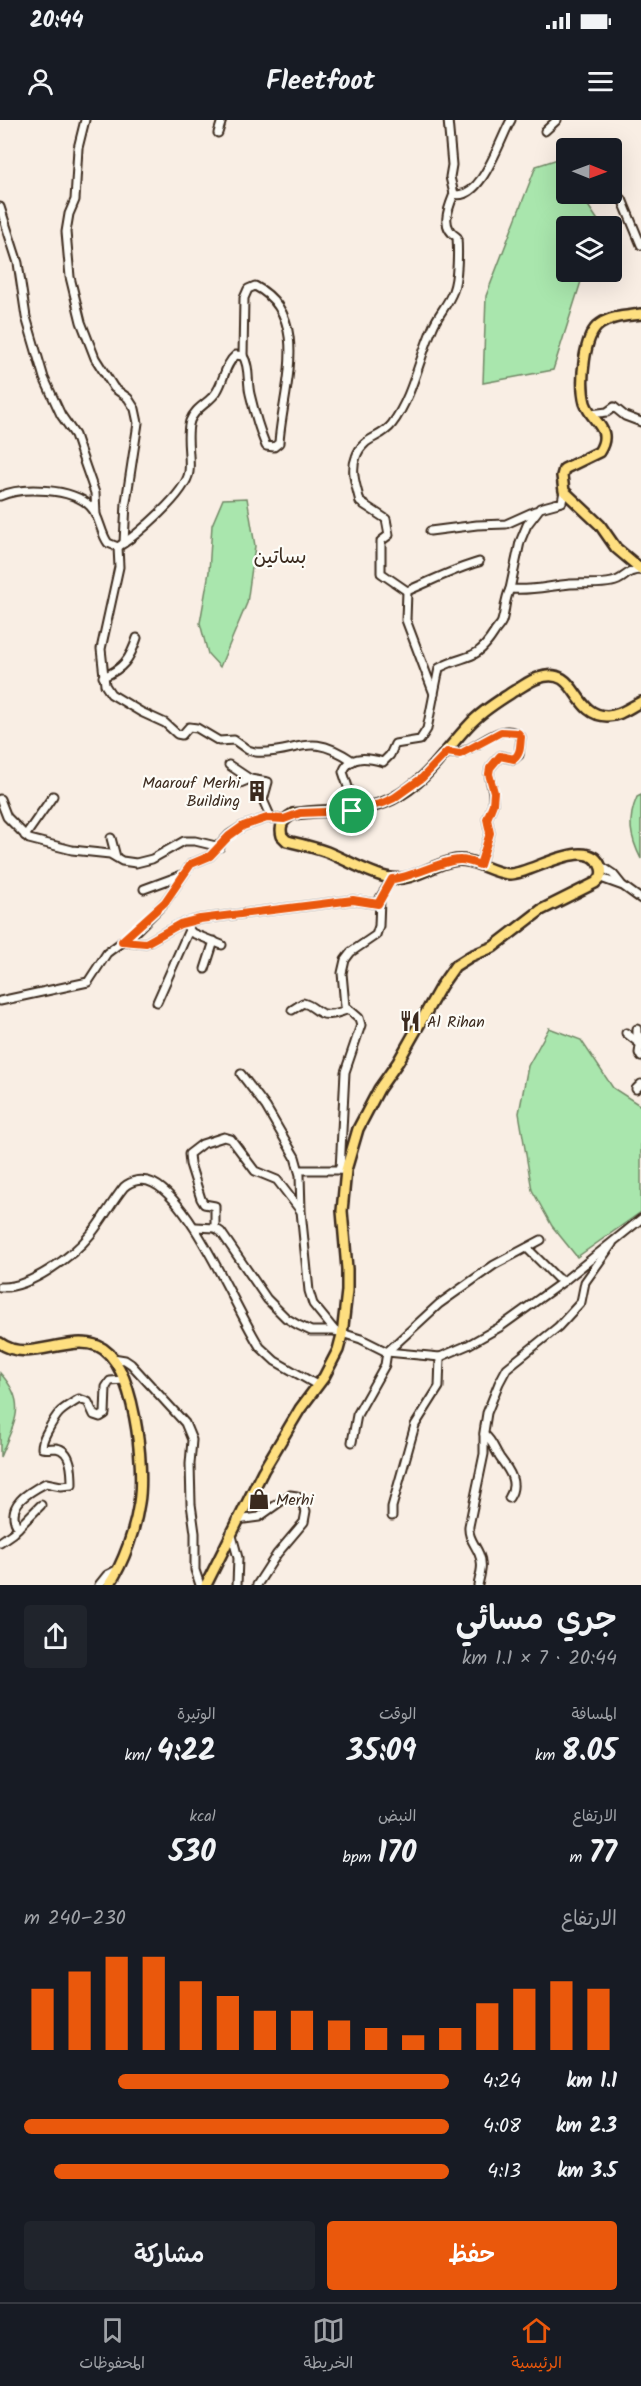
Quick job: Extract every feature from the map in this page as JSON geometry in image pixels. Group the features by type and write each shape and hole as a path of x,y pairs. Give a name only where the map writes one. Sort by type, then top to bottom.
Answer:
{"main road":[{"path":"641,314 615,318 601,323 590,336 585,356 585,402 605,434 603,447 595,456 564,469 562,476 564,491 600,525 616,548 641,569"},
{"path":"206,1585 280,1439 338,1350 338,1333 347,1269 342,1210 343,1170 365,1113 455,966 471,956 494,947 541,910 583,890 601,878 601,866 594,858 581,855 556,858 520,873 510,874 460,860 451,861 413,875 392,879 324,851 287,841 281,831 284,819 300,813 352,811 394,798 430,772 481,714 539,677 553,675 565,680 574,689 580,701 593,713 607,716 621,713 641,702"},
{"path":"0,1343 13,1351 85,1343 105,1350 113,1358 124,1380 135,1424 140,1461 139,1503 117,1570 109,1585"}],"street":[{"path":"86,120 78,148 75,200 69,214 66,232 70,277 81,322 95,358 114,388 128,398 135,409 138,423 119,567 101,649 105,686 111,694 165,723 177,734 182,735 189,728 195,727 213,739 234,740 255,752 270,752 316,744 333,749 353,761"},
{"path":"218,133 222,120"},
{"path":"407,591 381,573 381,541 388,535 386,519 360,502 353,478 355,459 364,442 390,426 397,415 420,365 435,322 444,312 454,290 458,249 457,237 450,232 447,225 448,208 454,194 451,187 452,165 448,120"},
{"path":"454,194 465,194 486,175 497,146 511,120"},
{"path":"544,131 557,120"},
{"path":"622,199 641,245"},
{"path":"0,207 18,263 26,317 44,378 61,415 75,435 95,493 96,515"},
{"path":"255,286 273,297 281,307 289,334 290,374 279,443 274,447 266,446 249,392 246,361 243,356 244,298 248,289 255,286"},
{"path":"121,545 183,487 189,472 189,423 199,409 216,393 231,360 236,355 243,356"},
{"path":"591,414 607,412 614,407 625,416 641,422"},
{"path":"0,496 55,491 82,500 96,515 106,540 121,545"},
{"path":"430,531 506,524 523,518 540,508 562,502 564,491"},
{"path":"352,811 351,796 343,772 345,767 353,761 368,758 383,762 390,755 395,744 420,740 427,729 439,668 455,660 476,655 489,642 502,622 503,604 510,589 523,533 540,508"},
{"path":"407,591 443,576 454,568 479,562"},
{"path":"510,589 536,591 573,584 612,582 620,579 629,571 641,569"},
{"path":"407,591 406,620 434,694"},
{"path":"103,677 120,670 133,650 137,638"},
{"path":"447,752 460,754 501,732 518,733 521,737 519,755 514,759 500,756 490,768 489,778 493,798 487,819 490,833 480,865"},
{"path":"230,765 250,779 268,782 263,800 271,818"},
{"path":"238,784 250,779"},
{"path":"25,836 53,796"},
{"path":"0,799 3,815 25,836 36,842 72,850 104,853 128,862 143,862 184,841 195,841 220,847"},
{"path":"0,1001 88,982 107,953 165,902 182,875 195,861 210,856 229,836 243,826 271,818 284,819"},
{"path":"111,838 116,857"},
{"path":"601,866 641,900"},
{"path":"144,889 182,875"},
{"path":"601,878 623,886"},
{"path":"299,1170 343,1170 345,1072 361,1025 359,1018 347,1010 344,1002 343,966 351,952 376,935 379,926 378,904 392,879"},
{"path":"188,926 353,900 378,904"},
{"path":"122,941 146,943 180,924 222,945"},
{"path":"157,1002 188,926"},
{"path":"205,969 214,941"},
{"path":"292,1010 303,1003 311,1005 322,1014 330,1015 347,1010"},
{"path":"637,1029 641,1057"},
{"path":"626,1033 640,1040"},
{"path":"241,1074 273,1118 295,1157 299,1170 310,1298 317,1311 338,1333"},
{"path":"215,1228 215,1206 204,1204 201,1199 189,1154 202,1144 224,1137 231,1139 255,1171 277,1180 301,1211"},
{"path":"0,1287 28,1282 78,1247 93,1232 124,1187 131,1181 147,1181 160,1187 196,1227 260,1347 275,1361 317,1385"},
{"path":"196,1227 215,1228 221,1232 267,1299 286,1317 311,1331 338,1333 361,1339 387,1352 440,1357 500,1327 564,1281 641,1219"},
{"path":"478,1585 481,1558 468,1533 484,1454 484,1434 488,1413 499,1383 507,1368 558,1328 581,1302 585,1282 614,1239"},
{"path":"352,1442 357,1415 385,1365 387,1352 439,1304 494,1265 541,1240"},
{"path":"527,1248 557,1278 564,1281"},
{"path":"392,1516 392,1507 415,1425 439,1387 440,1357"},
{"path":"113,1358 125,1360 131,1364 185,1423 191,1433 191,1504 195,1533 195,1570 200,1585"},
{"path":"18,1528 14,1521 15,1507 22,1497 46,1483 67,1487 72,1485 70,1462 64,1452 58,1448 42,1448 42,1441 57,1413 79,1399 88,1402 94,1415 100,1417 105,1414 106,1387 110,1381 124,1380"},
{"path":"484,1434 490,1439 511,1473 512,1490 509,1498"},
{"path":"237,1520 259,1517 290,1495 297,1496 306,1511 304,1522 277,1554 257,1585"},
{"path":"0,1542 41,1505"},
{"path":"231,1532 238,1558 237,1585"},
{"path":"99,1585 107,1575 117,1570"}],"green space":[{"path":"556,160 556,204 587,204 595,216 556,216 556,282 581,282 553,370 483,383 486,296 536,166"},
{"path":"247,498 255,546 247,603 220,667 208,654 200,623 209,572 212,525 223,499"},
{"path":"641,795 641,859 632,836 631,821 637,797"},
{"path":"549,1028 581,1040 613,1088 641,1106 641,1212 577,1257 552,1226 532,1190 519,1113 528,1066"},
{"path":"0,1373 14,1394 16,1414 0,1457"}],"place":[{"name":"Maarouf Merhi Building","path":"257,791"},
{"name":"Al Rihan","path":"410,1021"},
{"name":"Merhi","path":"259,1499"}],"district":[{"name":"بساتين","path":"280,556"}],"route":[{"path":"501,732 518,733 521,737 519,755 514,759 500,756 490,768 490,784 494,792 493,804 487,819 490,829 489,838 480,865 460,860 451,861 413,875 392,879 378,904 353,900 200,919 180,924 146,943 122,941 134,933 165,902 191,864 210,856 229,836 243,826 258,820 284,819 300,813 352,811 394,798 430,772 447,752 453,755 460,754 501,732"}]}
